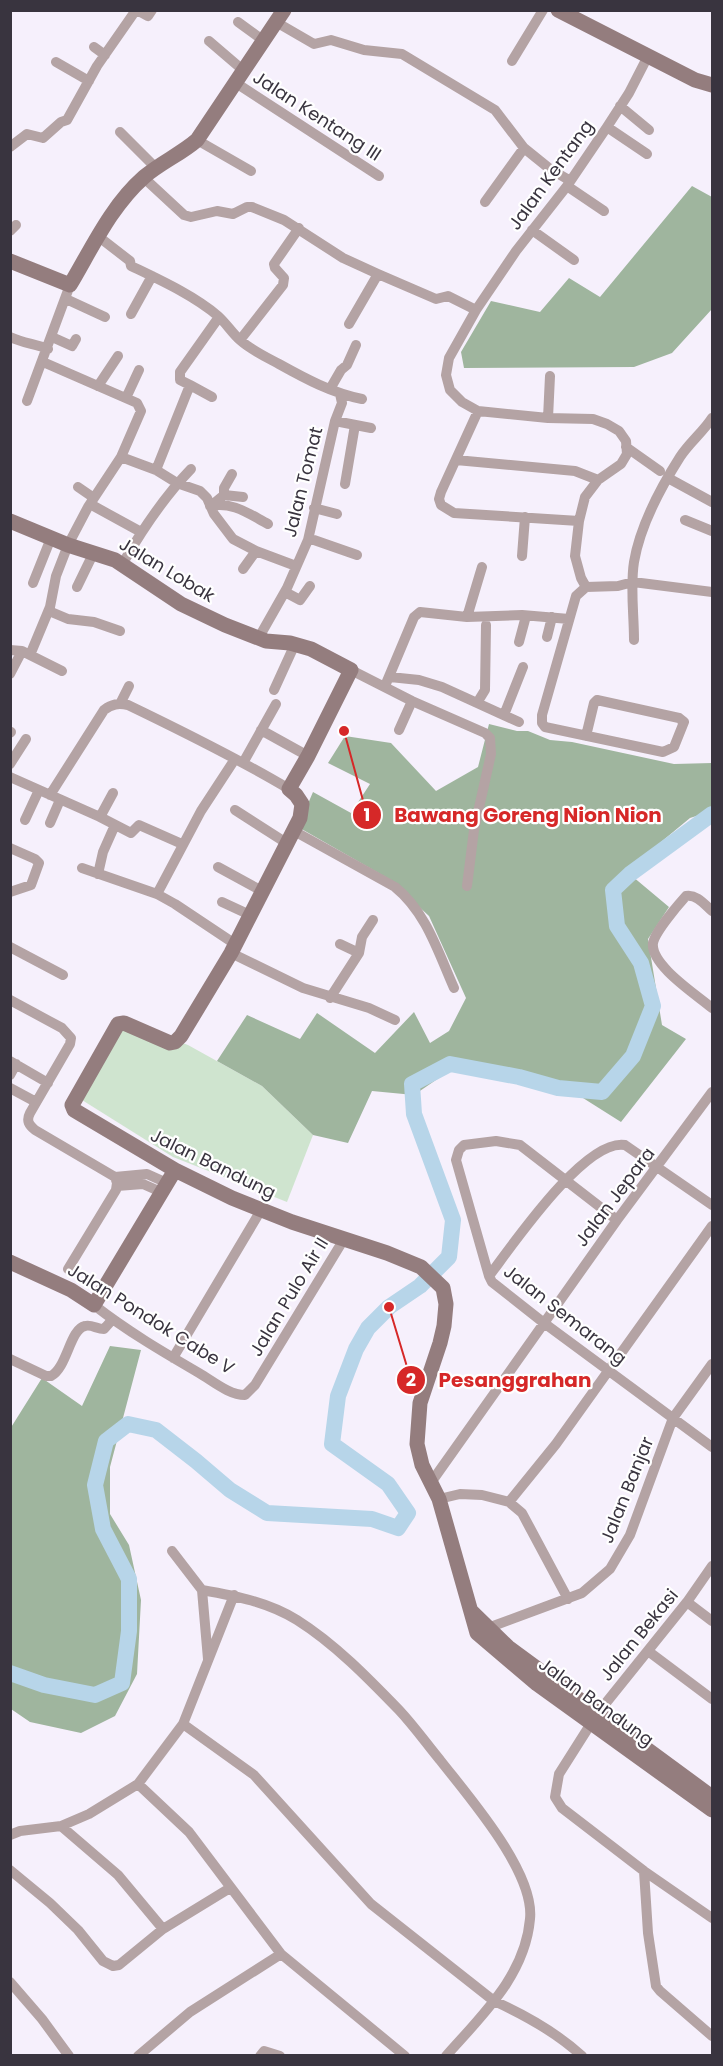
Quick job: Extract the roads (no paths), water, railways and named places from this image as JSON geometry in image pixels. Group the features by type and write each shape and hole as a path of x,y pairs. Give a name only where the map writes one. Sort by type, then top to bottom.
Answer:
{"street":[{"path":"10,147 27,134 44,138 61,122 67,120 105,55 137,10 148,16 152,10"},
{"path":"512,61 543,10"},
{"path":"558,10 694,80 712,85"},
{"path":"27,401 68,292 118,204 150,172 197,140 280,16 314,44 331,40 364,50 402,54 495,110 524,148 604,211"},
{"path":"238,22 264,41"},
{"name":"Jalan Kentang III","path":"209,41 240,77 379,176"},
{"path":"94,47 105,55"},
{"name":"Jalan Kentang","path":"478,411 462,402 450,390 446,375 449,358 476,310 607,127 648,56"},
{"path":"56,62 89,81"},
{"path":"620,106 649,130"},
{"path":"607,127 647,154"},
{"path":"120,132 184,215 190,217 217,211 233,214 252,207 299,228 343,258 436,299 448,296 476,310"},
{"path":"197,140 251,171"},
{"path":"485,202 524,148"},
{"path":"240,340 283,285 284,278 274,264 299,228"},
{"path":"532,230 574,260"},
{"path":"99,237 130,261 131,266 196,300 219,317 240,340 260,354 318,386 362,399"},
{"path":"10,261 68,292 105,317"},
{"path":"349,324 378,274"},
{"path":"131,314 152,276"},
{"path":"212,397 180,380 180,372 219,317"},
{"path":"52,337 72,346 76,339"},
{"path":"10,338 48,349"},
{"path":"335,392 340,370 347,365 356,345"},
{"path":"98,386 117,356"},
{"path":"10,674 21,652 49,611 56,576 68,545 92,501 121,457 141,411 137,403 43,362"},
{"path":"126,398 139,370"},
{"path":"548,418 550,376"},
{"path":"156,470 190,385"},
{"name":"Jalan Tomat","path":"258,639 285,592 308,540 335,421 342,403 335,392"},
{"path":"579,520 454,513 441,505 439,499 478,411 548,418 592,419 618,431 626,441 627,454 621,464 598,480 585,497 579,520 575,556 583,583 576,596 569,619 542,723 550,729 663,752 674,747 684,722 679,718 597,700 594,703 586,736"},
{"path":"634,640 634,564 640,538 664,474 712,418"},
{"path":"335,421 371,428"},
{"path":"345,484 355,425"},
{"path":"626,447 664,474 712,502"},
{"path":"121,457 156,470 177,483 200,491 207,498 213,514 233,539 296,566"},
{"path":"456,460 575,471 598,480"},
{"path":"123,563 141,532 177,483 191,469"},
{"path":"224,495 224,488 232,474"},
{"path":"78,487 92,501 141,532"},
{"path":"210,506 224,495 243,496"},
{"path":"210,506 222,504 237,507 268,524"},
{"path":"314,508 337,514"},
{"path":"522,556 525,517"},
{"path":"685,520 712,531"},
{"name":"Jalan Lobak","path":"10,521 68,545 123,563 181,604 258,639 296,644 318,651 351,670 387,682 412,700 485,732 490,738 491,754 474,830 467,886"},
{"path":"33,583 51,538"},
{"path":"308,540 314,545 354,557"},
{"path":"243,569 256,550"},
{"path":"77,587 94,552"},
{"path":"467,617 482,567"},
{"path":"583,583 618,586 633,582 712,592"},
{"path":"285,592 300,600 310,586"},
{"path":"49,611 68,619 94,622 120,631"},
{"path":"519,722 442,687 419,680 387,682 416,614 425,612 467,617 526,616 569,619"},
{"path":"519,642 526,616"},
{"path":"547,637 552,618"},
{"path":"477,703 485,690 486,625"},
{"path":"274,690 296,644"},
{"path":"21,652 62,671"},
{"path":"504,715 523,667"},
{"path":"50,824 55,797 104,710 111,704 128,705 289,789 351,670"},
{"path":"120,704 129,686"},
{"path":"399,730 412,700"},
{"path":"157,894 201,811 261,730 276,704"},
{"path":"261,730 308,756"},
{"path":"10,764 26,739"},
{"path":"10,777 131,833 139,825 182,844"},
{"name":"Jalan Bandung","path":"289,789 302,804 300,818 233,949 178,1040 165,1042 121,1023 115,1029 73,1100 74,1110 168,1182 261,1210 421,1267 443,1288 446,1304 444,1326 420,1403 417,1429 418,1454 430,1484 439,1498 472,1612 483,1630 537,1684 712,1797"},
{"path":"25,820 39,790"},
{"path":"100,817 113,793"},
{"path":"235,810 395,887 421,915 454,988"},
{"path":"98,874 103,852 115,825"},
{"path":"10,848 39,863 31,885 10,892"},
{"path":"218,867 262,891"},
{"path":"82,868 157,894 175,904 233,949 303,988 369,1008 395,1020"},
{"path":"712,911 697,898 691,895 686,896 653,943 656,957 668,972 712,1008"},
{"path":"222,902 250,915"},
{"path":"330,998 359,952 362,937 373,920"},
{"path":"340,944 359,952"},
{"path":"10,947 63,975"},
{"path":"10,1000 62,1028 71,1038 70,1044 27,1119 29,1125 116,1181 147,1174 168,1182 94,1305"},
{"path":"10,1075 14,1063 48,1083"},
{"path":"10,1088 36,1102"},
{"name":"Jalan Jepara","path":"430,1484 617,1220 712,1092"},
{"name":"Jalan Semarang","path":"617,1220 520,1145 496,1140 464,1145 459,1150 456,1160 489,1276 500,1288 544,1323 712,1447"},
{"path":"489,1276 564,1179 598,1152 618,1143 625,1144 712,1205"},
{"path":"68,1269 116,1181"},
{"path":"173,1358 261,1210"},
{"path":"509,1502 556,1444 712,1226"},
{"name":"Jalan Pulo Air II","path":"238,1395 249,1392 255,1386 344,1239"},
{"name":"Jalan Pondok Cabe V","path":"10,1262 71,1290 112,1320 238,1395"},
{"path":"10,1359 46,1376 51,1376 60,1369 81,1327 87,1325 104,1329 112,1320"},
{"name":"Jalan Banjar","path":"483,1630 582,1593 610,1569 630,1535 673,1418 712,1364"},
{"path":"439,1498 460,1494 482,1495 509,1502 522,1513 568,1599"},
{"path":"172,1551 202,1590 208,1662"},
{"name":"Jalan Bekasi","path":"644,1871 562,1808 555,1797 559,1774 594,1719 687,1602 712,1566"},
{"path":"202,1590 234,1595 269,1605 298,1621 356,1667 401,1712 476,1805 512,1860 526,1891 531,1917 523,1955 513,1975 494,2001 446,2055"},
{"path":"14,1831 61,1826 89,1814 138,1784 183,1724 234,1595"},
{"path":"687,1602 712,1621"},
{"path":"648,1651 712,1699"},
{"name":"Jalan Bandung","path":"594,1719 712,1810"},
{"path":"183,1724 254,1775 371,1904 494,2001 567,2042 582,2055"},
{"path":"138,1784 189,1832 281,1954 405,2055"},
{"path":"61,1826 118,1875 163,1929"},
{"path":"10,1870 78,1930 103,1961 113,1966 119,1965 163,1929 230,1888"},
{"path":"644,1871 712,1918"},
{"path":"644,1871 648,1933 656,1986 712,2036"},
{"path":"138,2055 190,2012 281,1954"},
{"path":"10,1982 69,2055"},
{"path":"260,2055 264,2051 280,2055"}],"waterway":[{"path":"10,1673 44,1685 95,1695 122,1683 129,1631 129,1579 103,1529 95,1485 106,1441 128,1424 156,1430 230,1490 267,1513 372,1519 398,1528 408,1513 388,1484 332,1444 338,1396 356,1349 368,1328 389,1307 420,1286 449,1257 453,1220 414,1114 412,1084 450,1064 519,1077 558,1088 602,1092 633,1056 653,1006 641,963 617,926 613,890 630,874 712,814"}],"place":[{"name":"Bawang Goreng Nion Nion","path":"344,731"},
{"name":"Pesanggrahan","path":"389,1307"}]}
